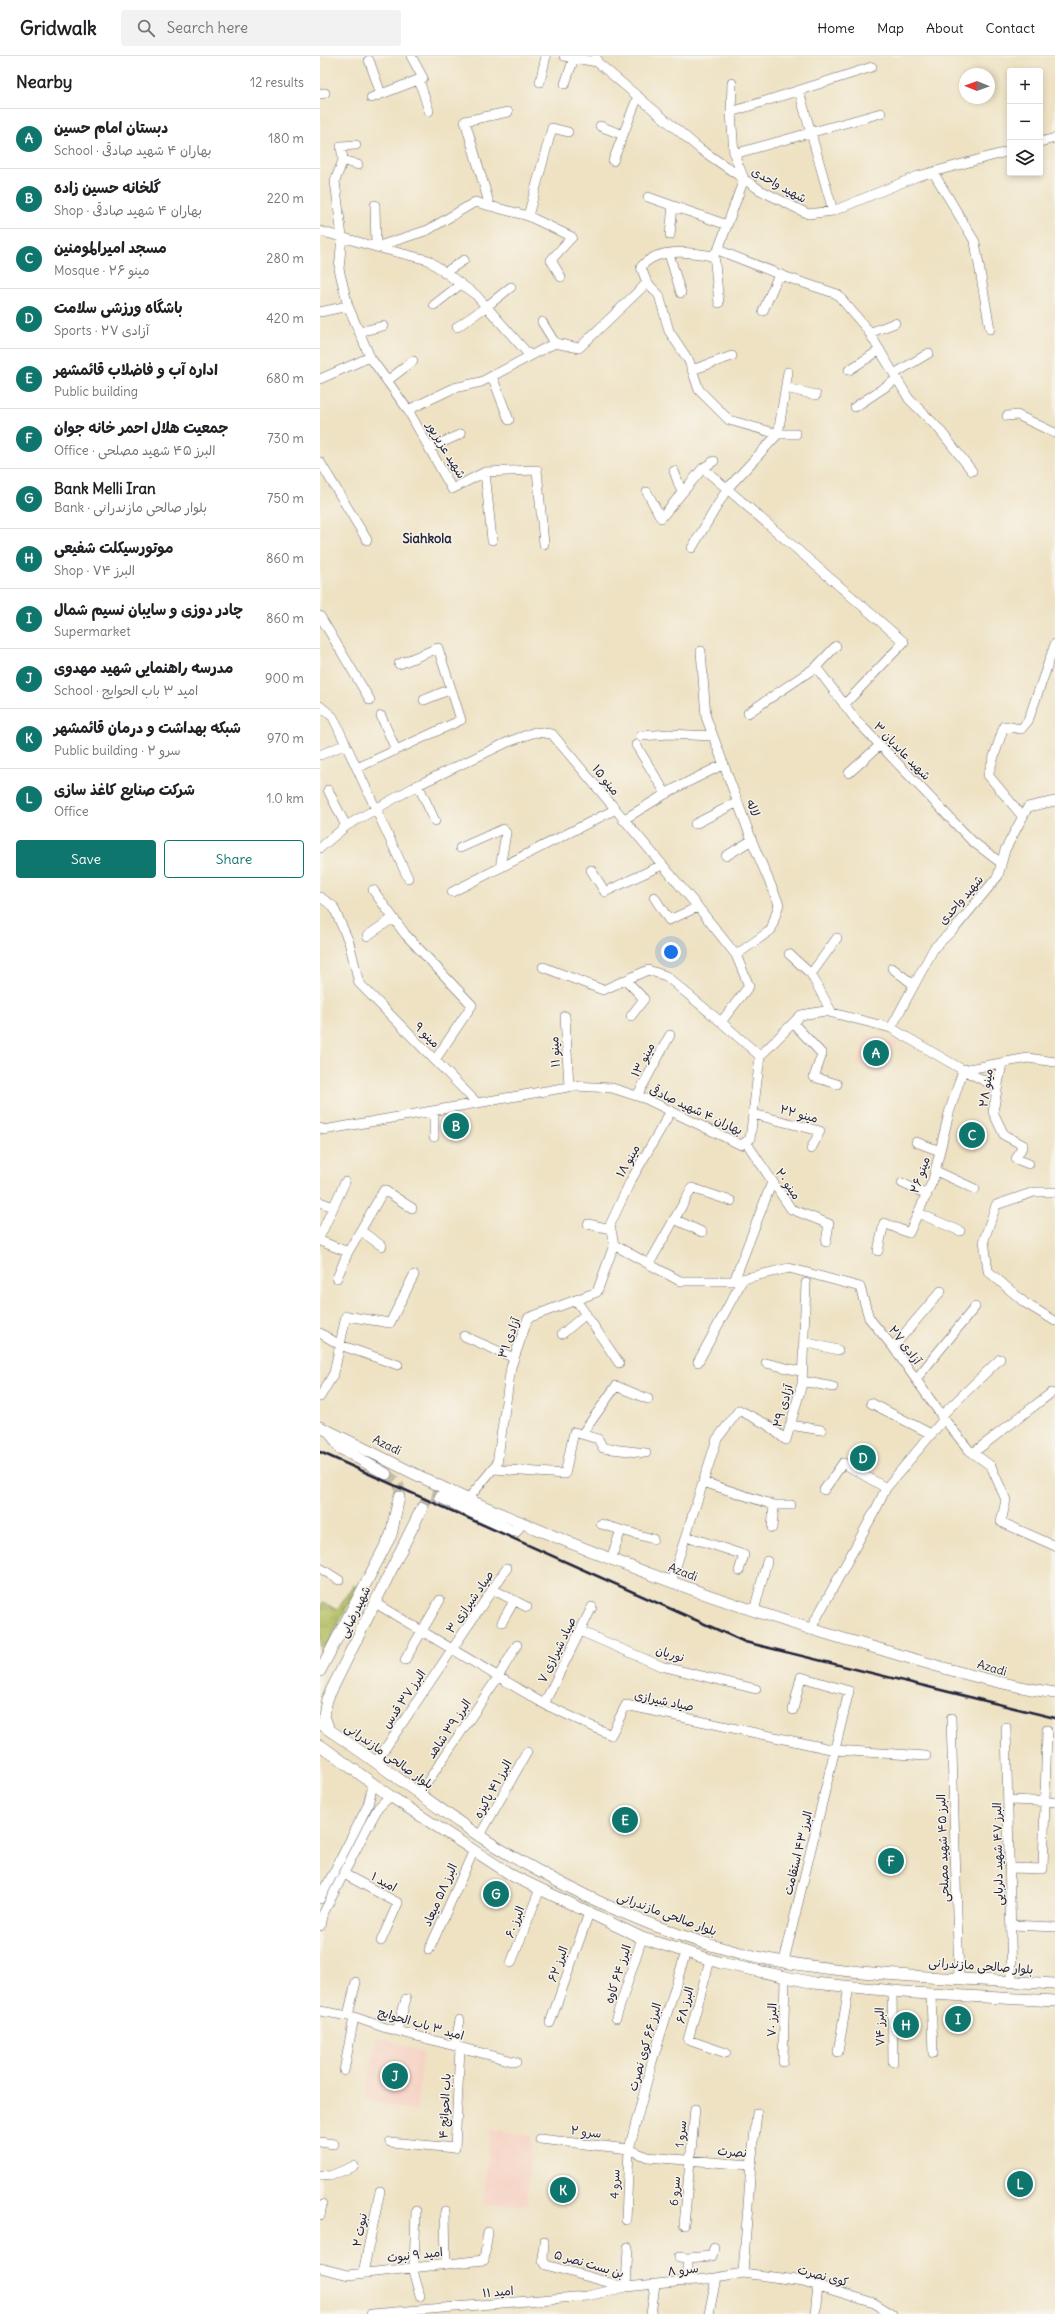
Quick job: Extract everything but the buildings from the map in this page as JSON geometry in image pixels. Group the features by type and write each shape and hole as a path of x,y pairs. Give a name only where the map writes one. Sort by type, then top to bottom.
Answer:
{"main road":[{"path":"325,1430 340,1448 386,1474"},
{"name":"Azadi","path":"325,1430 468,1499 611,1559 671,1582 810,1630 1008,1686 1055,1693"},
{"name":"شهیدرضایی","path":"320,1671 391,1535 399,1497"},
{"path":"440,1497 510,1530 516,1531 521,1522"},
{"name":"شهیدرضایی","path":"325,1727 324,1700 375,1603 422,1508"},
{"path":"391,1535 405,1542"},
{"name":"بلوار صالحی مازندرانی","path":"325,1727 480,1837 521,1862 594,1900 644,1922 725,1948 784,1962 850,1971 1055,1984"},
{"path":"320,1745 390,1796 513,1876 642,1938 710,1960 786,1978 849,1987 892,1991 1055,2000"},
{"path":"914,1992 918,1985 915,1975"},
{"path":"963,1978 962,1984 965,1996"}],"street":[{"path":"411,56 423,78 420,80 429,111"},
{"path":"540,82 546,56"},
{"path":"564,56 597,59"},
{"path":"565,84 574,58"},
{"name":"شهید واحدی","path":"597,59 700,149 760,190 808,214 833,211 918,176 1007,152"},
{"path":"369,60 381,94"},
{"path":"731,112 872,67"},
{"path":"371,98 420,80"},
{"path":"719,303 716,252 744,179 734,154 731,112 732,83"},
{"path":"799,91 833,211"},
{"path":"613,161 638,96"},
{"path":"490,206 465,121 508,112"},
{"path":"734,154 881,113"},
{"path":"600,126 623,135"},
{"path":"528,216 552,128 568,132"},
{"path":"1043,141 1055,138"},
{"name":"شهید عزیزپور","path":"356,145 341,146 343,160 335,181 342,237 339,269 348,306 370,357 408,410 452,489 485,472 537,470 544,544"},
{"path":"343,160 358,165"},
{"path":"933,172 975,242 990,329"},
{"path":"648,197 727,225"},
{"path":"376,247 428,230 475,202 528,216 572,238 551,260 560,277"},
{"path":"375,206 376,247"},
{"path":"670,235 673,206"},
{"path":"320,231 428,260 476,295 530,356"},
{"path":"716,252 712,256 689,252 669,254 647,259 641,267 647,283 659,295 669,331 689,361 700,390 729,420 778,434 796,434"},
{"path":"716,252 837,294 869,333 909,399 939,429 972,471"},
{"path":"669,254 681,293"},
{"path":"444,272 464,260"},
{"path":"764,311 779,274"},
{"path":"408,410 454,388 481,382 555,343 579,348 647,283"},
{"path":"434,306 461,284"},
{"path":"457,327 511,287"},
{"path":"320,312 348,306"},
{"path":"542,322 555,343"},
{"path":"869,333 895,323"},
{"path":"359,332 383,326"},
{"path":"849,370 880,350"},
{"path":"855,406 929,353"},
{"path":"692,370 732,356"},
{"path":"320,379 370,357"},
{"path":"387,381 413,361"},
{"path":"692,548 727,489 778,434 788,372"},
{"path":"492,376 509,420"},
{"path":"786,388 816,395"},
{"path":"1007,416 1017,415 1055,433"},
{"path":"430,448 461,434"},
{"path":"647,492 661,518 703,468 714,461"},
{"path":"320,462 367,540"},
{"path":"703,468 904,642 844,705"},
{"path":"674,471 682,493"},
{"path":"485,472 492,540"},
{"path":"320,616 370,700"},
{"path":"1023,817 988,775 1004,726 1021,729 1028,722 1055,644"},
{"path":"748,713 816,667 836,646"},
{"path":"357,768 461,720 438,648 399,664"},
{"name":"لاله","path":"701,651 706,717 752,840 779,904 771,930 736,956"},
{"name":"شهید عابدیان ۳","path":"816,667 844,705 880,745 972,841 1001,862"},
{"path":"424,700 451,689"},
{"path":"320,706 333,717 408,878"},
{"path":"381,716 396,750"},
{"name":"مینو ۱۵","path":"320,848 346,826 375,808 418,785 508,742 535,732 552,734 614,810 698,907 736,956 749,986 721,1022"},
{"path":"641,736 670,734 713,736"},
{"path":"320,755 346,744"},
{"path":"636,745 666,794"},
{"path":"849,773 880,745"},
{"path":"623,820 666,794 724,764"},
{"path":"418,785 435,821"},
{"path":"328,790 346,826"},
{"name":"شهید واحدی","path":"892,1028 934,948 956,926 998,876 1001,862 1028,807 1055,801"},
{"path":"695,824 738,802"},
{"path":"452,892 614,810"},
{"path":"460,848 503,829 506,833 500,868"},
{"path":"726,856 752,840"},
{"path":"591,870 605,892 662,865"},
{"path":"373,890 405,934 472,1005 435,1060"},
{"name":"مینو ۹","path":"320,897 333,906 349,942 359,983 477,1103"},
{"path":"654,897 669,920 698,907"},
{"path":"368,936 393,918"},
{"path":"811,974 837,938"},
{"path":"789,954 811,974 832,1013"},
{"path":"543,968 603,990 648,970 666,976 760,1056 801,1015 825,1011 892,1028 963,1070 998,1087"},
{"path":"892,968 914,985"},
{"path":"626,980 644,999 631,1016"},
{"name":"مینو ۱۱","path":"565,1016 568,1086"},
{"path":"793,1023 822,1054 814,1077 837,1084"},
{"name":"مینو ۱۳","path":"638,1096 670,1035"},
{"name":"بهاران ۴ شهید صادقی","path":"320,1128 324,1130 568,1086 612,1088 638,1096 741,1145 750,1139 760,1056"},
{"path":"963,1070 1028,1058 1055,1062"},
{"name":"مینو ۲۸","path":"1002,1063 993,1112 1004,1135 1023,1145 1016,1159 1029,1164"},
{"name":"مینو ۲۶","path":"878,1251 884,1223 909,1233 927,1195 936,1171 940,1151 963,1070"},
{"path":"434,1111 434,1137"},
{"name":"مینو ۱۸","path":"610,1227 630,1182 671,1111"},
{"name":"مینو ۲۲","path":"753,1114 820,1131 811,1149"},
{"name":"مینو ۲۰","path":"746,1142 791,1209 829,1224 826,1242"},
{"path":"916,1142 940,1151"},
{"path":"936,1171 975,1189"},
{"path":"320,1236 345,1182"},
{"path":"698,1362 738,1280 772,1182"},
{"path":"902,1183 927,1195"},
{"path":"649,1264 692,1188 731,1201"},
{"path":"337,1278 348,1252 384,1190 412,1208"},
{"path":"1055,1192 1034,1192 996,1205 984,1240 988,1271 1025,1303 1055,1321"},
{"path":"320,1202 333,1207"},
{"path":"918,1213 960,1231"},
{"path":"674,1219 702,1232"},
{"path":"588,1224 610,1227 614,1244"},
{"path":"361,1231 382,1246"},
{"path":"320,1241 348,1252"},
{"name":"آزادی ۲۷","path":"614,1244 680,1281 738,1280 789,1268 860,1286 869,1318 893,1347 942,1417 973,1453 991,1466 1006,1500 1001,1522 1055,1546"},
{"name":"آزادی ۳۱","path":"468,1499 497,1464 514,1358 528,1318 597,1292 614,1244"},
{"path":"320,1397 334,1373 346,1316 390,1323 414,1275"},
{"name":"آزادی ۲۹","path":"671,1582 717,1439 739,1410 766,1424 786,1440 802,1376 806,1283"},
{"path":"893,1347 941,1291"},
{"path":"576,1300 619,1363"},
{"path":"916,1380 975,1307"},
{"path":"562,1334 586,1314"},
{"path":"320,1333 340,1345 398,1365"},
{"path":"464,1336 514,1358"},
{"path":"804,1342 838,1350"},
{"path":"810,1630 886,1488 931,1434 942,1417 1000,1359"},
{"path":"766,1363 833,1387"},
{"path":"582,1434 616,1386 648,1400"},
{"path":"973,1453 1051,1393"},
{"path":"871,1403 931,1434"},
{"path":"790,1425 821,1430"},
{"path":"494,1469 565,1474 574,1432 598,1439 603,1448 646,1453"},
{"path":"824,1490 843,1463 886,1488"},
{"path":"703,1482 774,1505 792,1505"},
{"path":"772,1528 774,1505"},
{"path":"601,1524 653,1539"},
{"path":"611,1559 621,1530"},
{"path":"686,1536 744,1555 739,1571"},
{"path":"754,1611 767,1561"},
{"path":"320,1568 339,1580"},
{"name":"صیاد شیرازی ۳","path":"452,1649 492,1589 508,1568"},
{"path":"492,1589 528,1608"},
{"path":"405,1660 440,1600"},
{"path":"502,1622 514,1601"},
{"name":"صیاد شیرازی","path":"375,1603 544,1704 611,1735 626,1705 835,1750 926,1756"},
{"name":"صیاد شیرازی ۷","path":"544,1704 592,1607"},
{"name":"نوریان","path":"580,1631 661,1666 756,1689"},
{"name":"البرز ۳۹ شاهد","path":"420,1793 498,1677 517,1645"},
{"name":"البرز ۳۷ قدس","path":"376,1762 452,1649"},
{"name":"البرز ۴۳ استقامت","path":"784,1962 849,1691 801,1677 793,1710"},
{"name":"البرز ۴۵ شهید مصلحی","path":"951,1718 963,1978"},
{"name":"البرز ۴۷ شهید دلربایی","path":"1006,1727 1009,1800 1012,1981"},
{"path":"1010,1868 1043,1869 1051,1801 1047,1730"},
{"name":"البرز ۴۱ پاکیزه","path":"480,1837 526,1752"},
{"path":"320,1899 368,1805 373,1784"},
{"path":"320,1926 322,1916 378,1808 390,1796"},
{"path":"1009,1800 1051,1801"},
{"name":"البرز ۵۸ میعاد","path":"429,1950 474,1850"},
{"name":"امید ۱","path":"344,1874 398,1904 381,1941"},
{"name":"البرز ۶۰","path":"511,1963 540,1889"},
{"name":"البرز ۶۲","path":"550,2023 589,1913"},
{"path":"1011,1925 1055,1927"},
{"name":"البرز ۶۴ کاوه","path":"616,2018 642,1938"},
{"name":"البرز ۶۶ کوی نصرت","path":"629,2149 686,1952"},
{"name":"البرز ۶۸","path":"710,1960 688,2040 726,2053"},
{"name":"البرز ۷۰","path":"783,2062 786,1978"},
{"path":"344,2071 356,1982"},
{"path":"838,2052 849,1987"},
{"name":"البرز ۷۴","path":"892,1991 893,2062"},
{"path":"931,1994 933,2053"},
{"path":"397,2031 406,1999"},
{"name":"امید ۳ باب الحوایج","path":"320,2011 351,2016 397,2031 516,2062"},
{"path":"458,2047 460,2020"},
{"name":"باب الحوائج ۴","path":"390,2142 455,2148 458,2047"},
{"name":"سرو 1","path":"690,2160 696,2109"},
{"path":"751,2165 757,2113"},
{"name":"سرو ۲","path":"540,2138 629,2149"},
{"path":"320,2142 334,2144"},
{"name":"نصرت","path":"629,2149 647,2157 751,2165 743,2273"},
{"name":"سرو 4","path":"626,2220 629,2149"},
{"name":"سرو 6","path":"684,2225 690,2160"},
{"path":"320,2175 330,2176 354,2166"},
{"name":"نبوت ۲","path":"363,2273 380,2191"},
{"path":"320,2215 322,2205"},
{"path":"416,2211 413,2267 420,2296"},
{"path":"445,2211 446,2264"},
{"name":"امید ۹ نبوت","path":"320,2268 348,2275 484,2260 488,2232"},
{"name":"بن بست نصر ۵","path":"544,2241 542,2260 546,2265 626,2287"},
{"path":"626,2287 628,2246"},
{"path":"687,2282 683,2257 712,2256 714,2248"},
{"name":"سرو ۸","path":"626,2287 687,2282 743,2273"},
{"name":"کوی نصرت","path":"743,2273 803,2281 874,2303 889,2313"},
{"path":"709,2314 716,2278"},
{"path":"651,2314 655,2285"},
{"path":"814,2314 818,2286"},
{"name":"امید ۱۱","path":"371,2314 587,2296 626,2287"}],"shaded area":[{"path":"867,1034 897,1043 883,1075 857,1064"},
{"path":"377,2037 423,2052 416,2112 365,2099"},
{"path":"490,2130 531,2135 527,2205 483,2204"}],"green space":[{"path":"355,1584 357,1586 320,1660 320,1607 323,1602 337,1610"}],"tunnel":[{"path":"386,1474 399,1486 399,1497"},
{"path":"422,1508 431,1495 440,1497"}],"railway":[{"path":"320,1452 745,1642 1055,1718"}],"place":[{"name":"دبستان امام حسین","path":"876,1053"},
{"name":"گلخانه حسین زاده","path":"456,1126"},
{"name":"مسجد امیرالمومنین","path":"972,1135"},
{"name":"باشگاه ورزشی سلامت","path":"863,1458"},
{"name":"اداره آب و فاضلاب قائمشهر","path":"625,1820"},
{"name":"جمعیت هلال احمر خانه جوان","path":"891,1861"},
{"name":"Bank Melli Iran","path":"496,1894"},
{"name":"چادر دوزی و سایبان نسیم شمال","path":"958,2019"},
{"name":"موتورسیکلت شفیعی","path":"906,2025"},
{"name":"مدرسه راهنمایی شهید مهدوی","path":"395,2076"},
{"name":"شرکت صنایع کاغذ سازی","path":"1020,2184"},
{"name":"شبکه بهداشت و درمان قائمشهر","path":"563,2190"}],"district":[{"name":"Siahkola","path":"427,538"}]}
